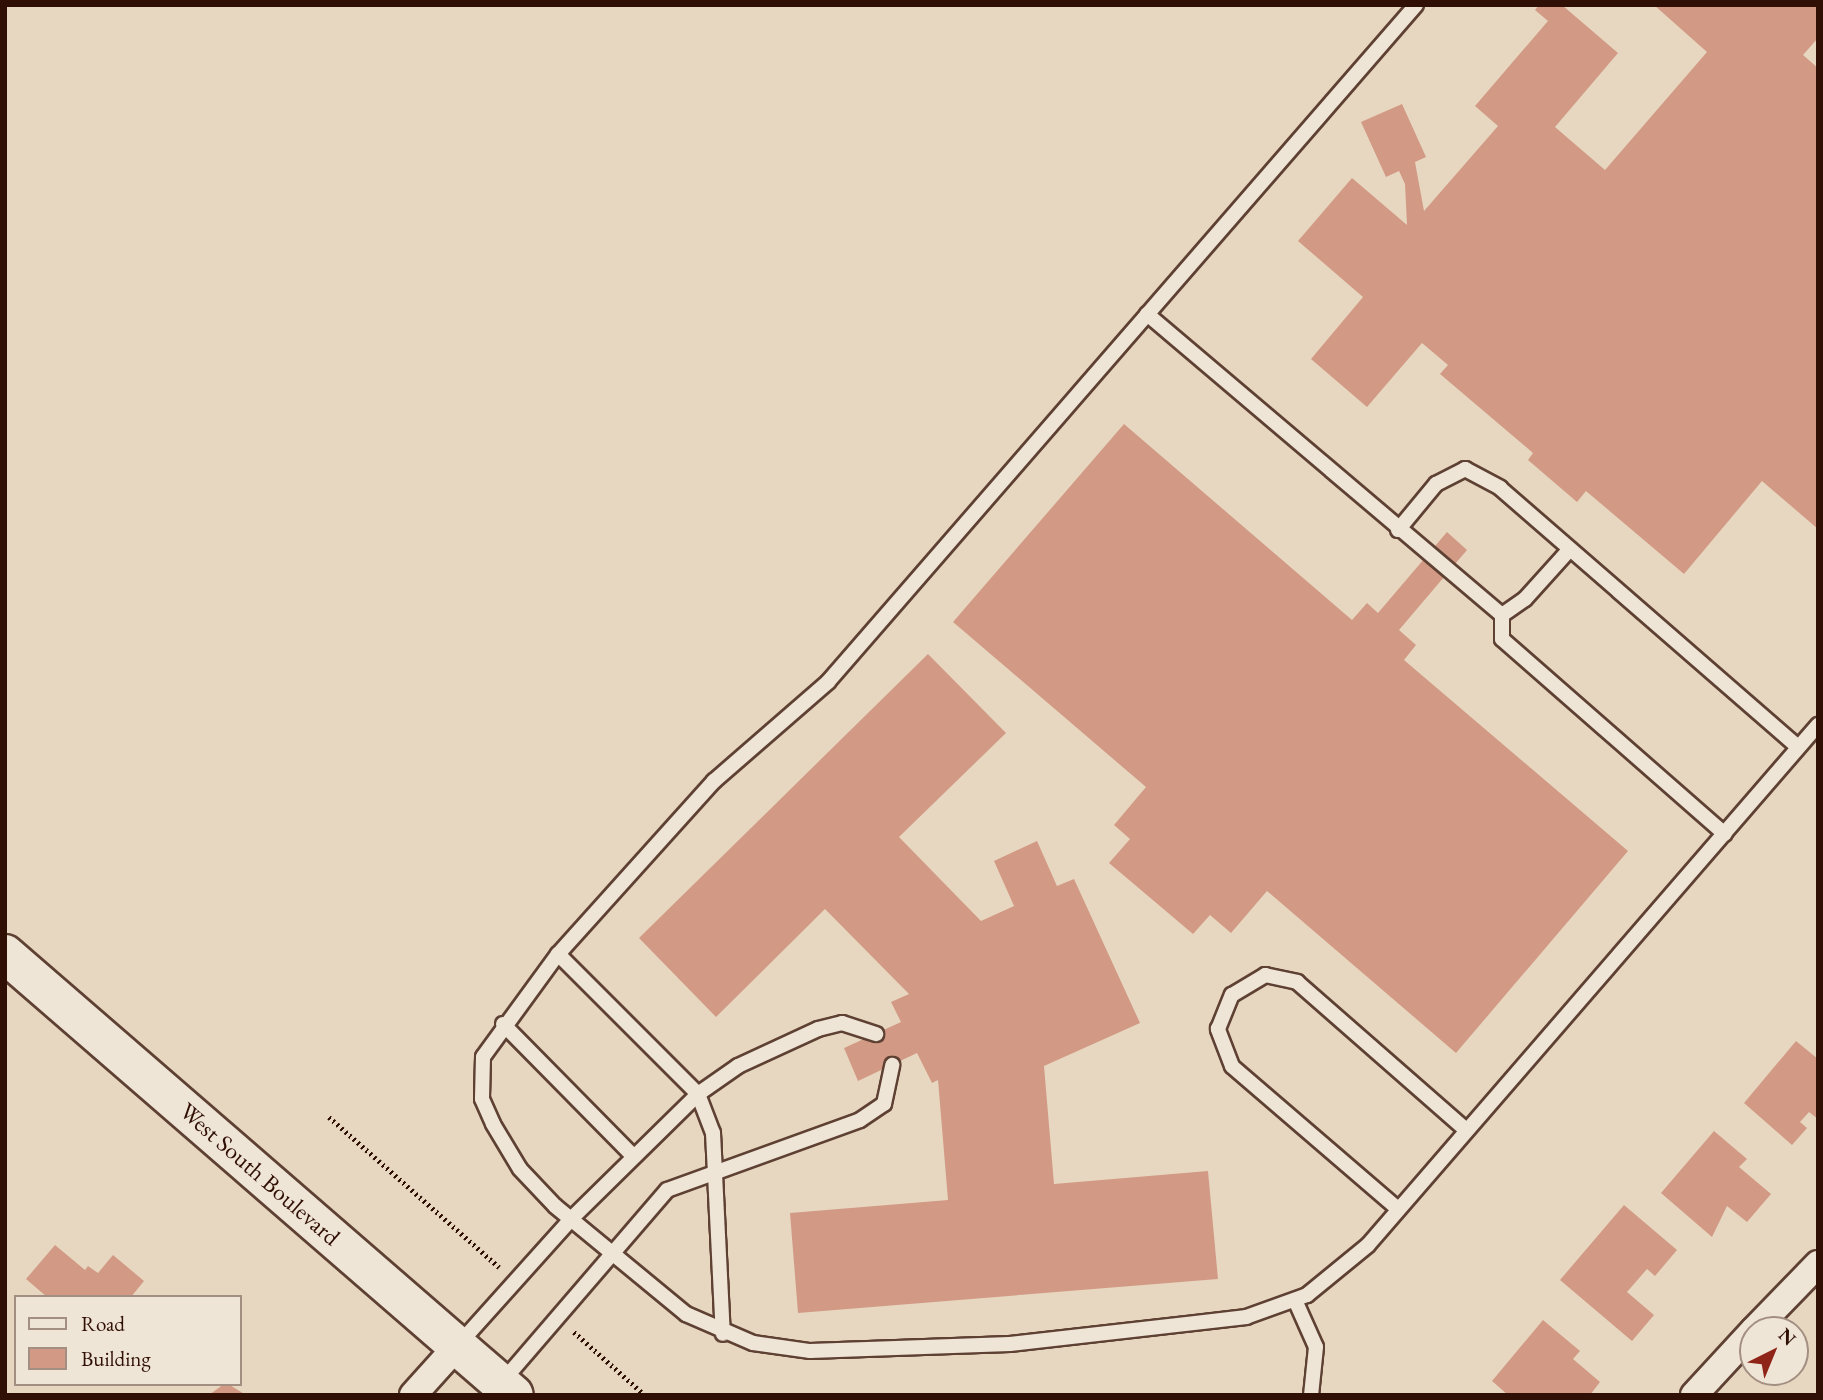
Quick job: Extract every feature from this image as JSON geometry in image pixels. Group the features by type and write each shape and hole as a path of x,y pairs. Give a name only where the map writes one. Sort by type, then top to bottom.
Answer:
{"main road":[{"name":"West South Boulevard","path":"5,954 458,1345 502,1391"}],"street":[{"path":"1767,1316 1818,1264"},
{"path":"413,1395 458,1345"},
{"path":"1695,1394 1739,1345"}],"lane":[{"path":"1416,5 828,682 714,781 558,954 503,1024 484,1057 482,1099 520,1169 571,1219 686,1314 723,1334 810,1351 1010,1344 1195,1326 1294,1300 1367,1245 1818,724"},
{"path":"1147,314 1398,530 1502,615"},
{"path":"1398,530 1436,484 1465,469 1500,488 1798,747"},
{"path":"1502,615 1525,599 1570,549"},
{"path":"1502,615 1502,639 1725,834"},
{"path":"558,954 698,1094 713,1133 723,1334"},
{"path":"1398,1209 1232,1066 1218,1028 1232,995 1265,975 1297,982 1465,1129"},
{"path":"458,1345 571,1219 698,1094 738,1066 818,1029 842,1023 876,1034"},
{"path":"503,1024 633,1156"},
{"path":"502,1391 667,1190 860,1120 884,1104 892,1065"},
{"path":"1294,1300 1316,1348 1311,1395"}],"path":[{"path":"329,1117 503,1270"},
{"path":"570,1328 645,1395"}],"building":[{"path":"1539,5 1562,5 1618,53 1555,127 1605,170 1707,52 1654,5 1818,5 1818,38 1803,55 1818,68 1818,529 1762,481 1684,574 1586,491 1577,502 1528,460 1533,453 1440,374 1448,365 1422,343 1367,407 1311,359 1363,297 1298,241 1352,178 1407,225 1405,184 1399,171 1386,177 1361,122 1402,104 1426,157 1415,162 1424,211 1498,126 1475,106 1548,21 1535,10"},
{"path":"1124,424 1352,620 1367,603 1378,613 1447,532 1467,550 1399,630 1416,645 1404,660 1628,851 1456,1053 1267,891 1231,933 1210,915 1193,934 1109,863 1130,839 1114,825 1146,787 953,622"},
{"path":"928,654 1006,733 899,837 981,921 1014,906 994,861 1037,841 1057,886 1074,879 1140,1023 1044,1066 1054,1184 1208,1171 1218,1279 798,1313 790,1213 948,1200 938,1080 932,1083 917,1053 858,1081 844,1048 901,1022 891,1002 909,994 825,909 716,1017 639,938"},
{"path":"1796,1041 1818,1059 1818,1119 1809,1112 1800,1122 1807,1128 1792,1145 1744,1103"},
{"path":"1714,1131 1747,1159 1739,1167 1771,1194 1747,1222 1727,1206 1712,1237 1661,1193"},
{"path":"1624,1205 1677,1250 1655,1276 1647,1269 1627,1292 1654,1315 1632,1341 1560,1280"},
{"path":"55,1245 85,1270 88,1266 98,1273 113,1255 144,1281 133,1295 45,1295 26,1279"},
{"path":"1543,1320 1580,1351 1573,1359 1600,1382 1590,1395 1508,1395 1492,1381"},
{"path":"221,1386 231,1386 246,1395 209,1395"}]}
